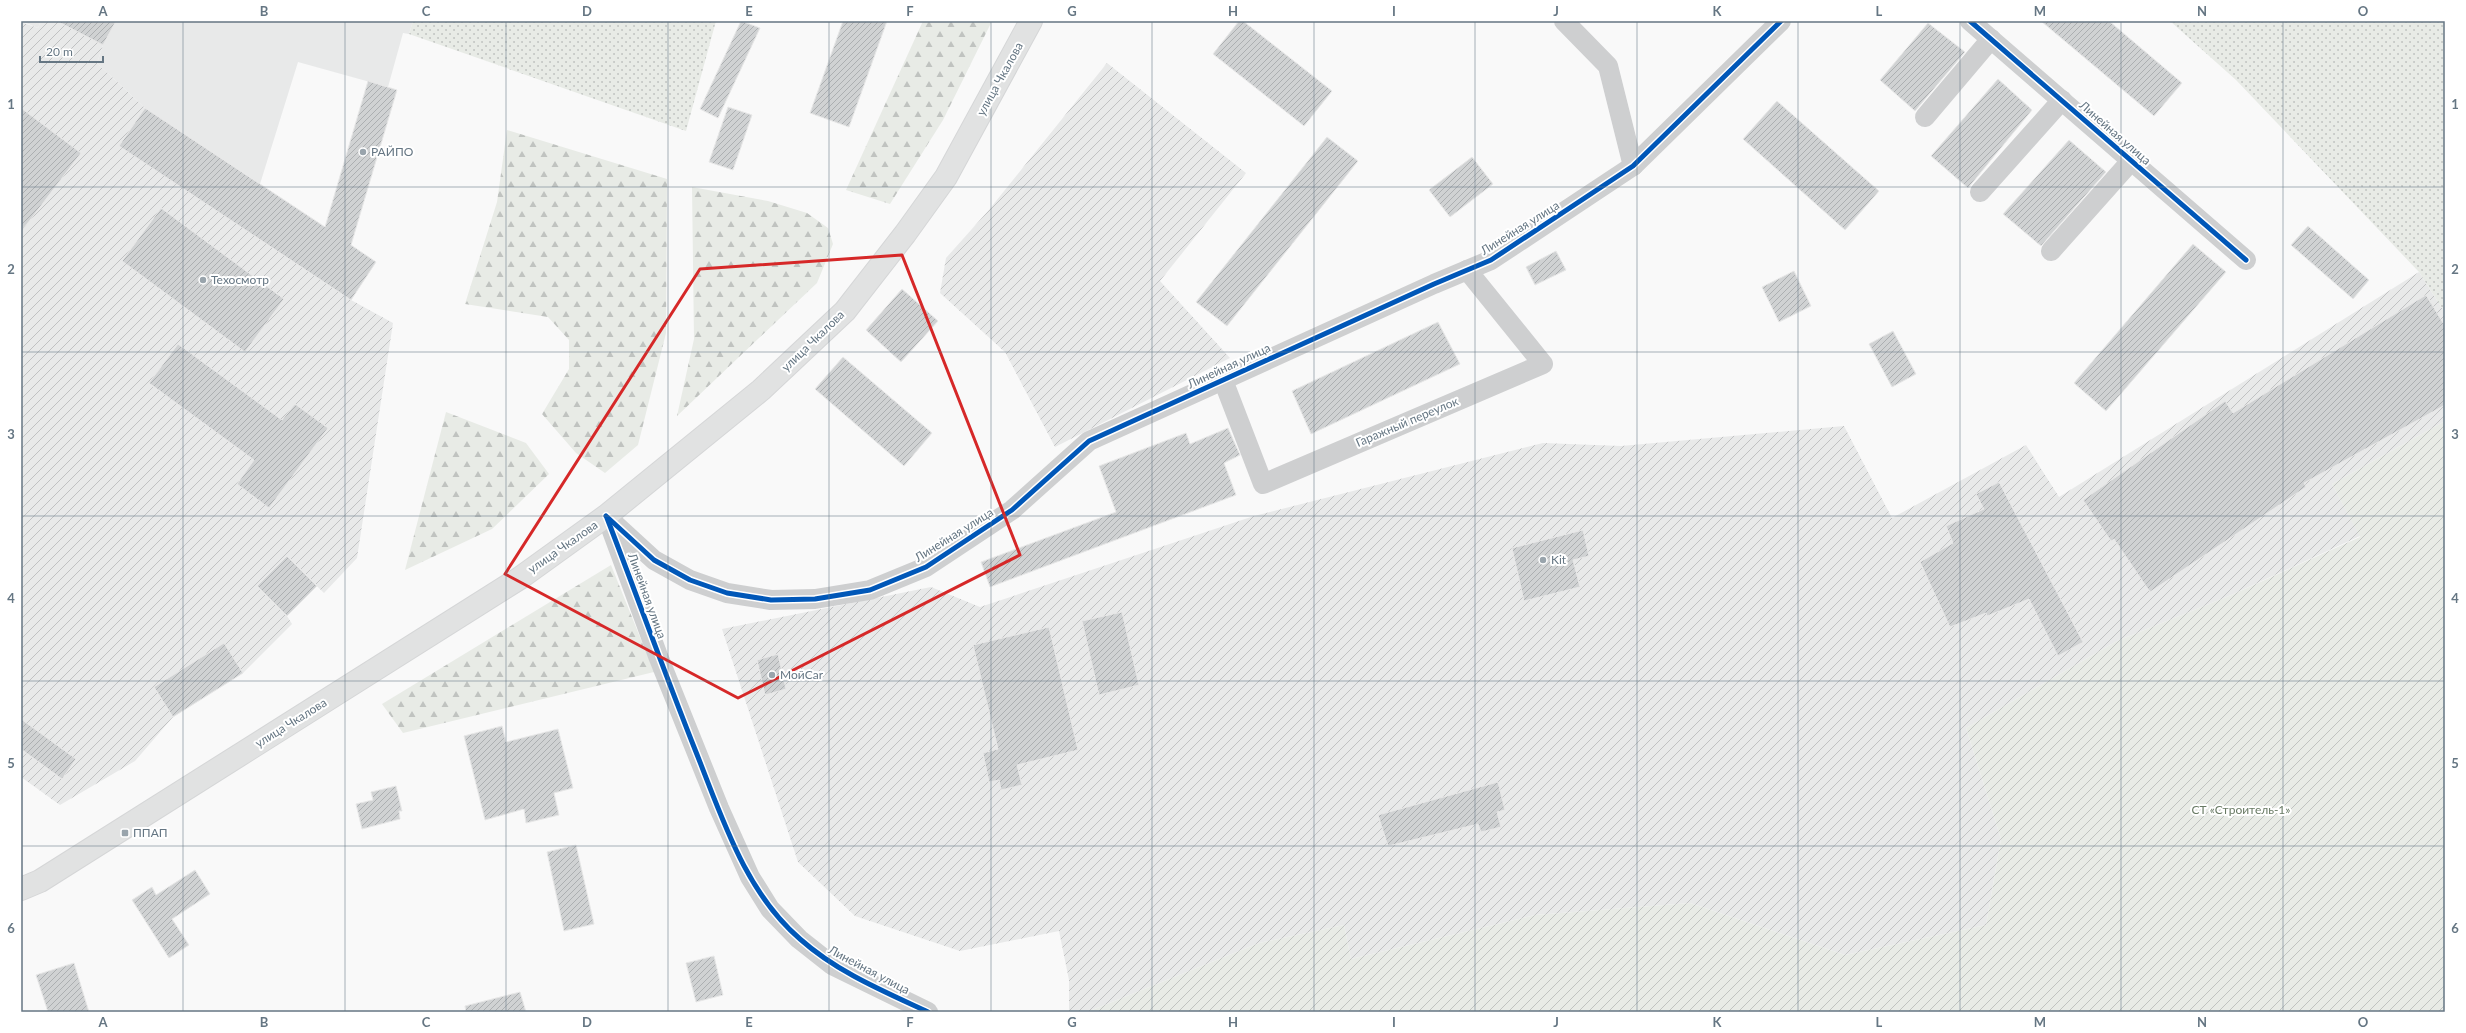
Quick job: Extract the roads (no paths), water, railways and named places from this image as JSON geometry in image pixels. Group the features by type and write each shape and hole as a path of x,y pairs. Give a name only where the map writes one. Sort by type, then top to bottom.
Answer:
{"main road":[{"name":"улица Чкалова","path":"21,889 40,881 520,578 606,516 761,390 845,310 905,234 946,177 1031,21"}],"street":[{"path":"1564,21 1608,66 1633,166"},
{"name":"Линейная улица","path":"606,516 654,560 690,580 727,593 770,600 815,599 870,590 926,567 1012,510 1089,441 1491,260 1633,166 1781,21"},
{"name":"Линейная улица","path":"1970,21 2246,260"},
{"path":"1925,117 1991,39"},
{"path":"1980,192 2062,100"},
{"path":"2051,251 2131,161"},
{"name":"Гаражный переулок","path":"1223,380 1263,484 1543,364 1467,270"},
{"name":"Линейная улица","path":"606,516 658,656 719,808 750,877 770,909 799,939 832,964 928,1012"}],"place":[{"name":"РАЙПО","path":"363,152"},
{"name":"Техосмотр","path":"203,280"},
{"name":"Kit","path":"1543,560"},
{"name":"МойCar","path":"772,675"},
{"name":"ППАП","path":"125,833"}],"park label":[{"name":"СТ «Строитель-1»","path":"2241,810"}]}
